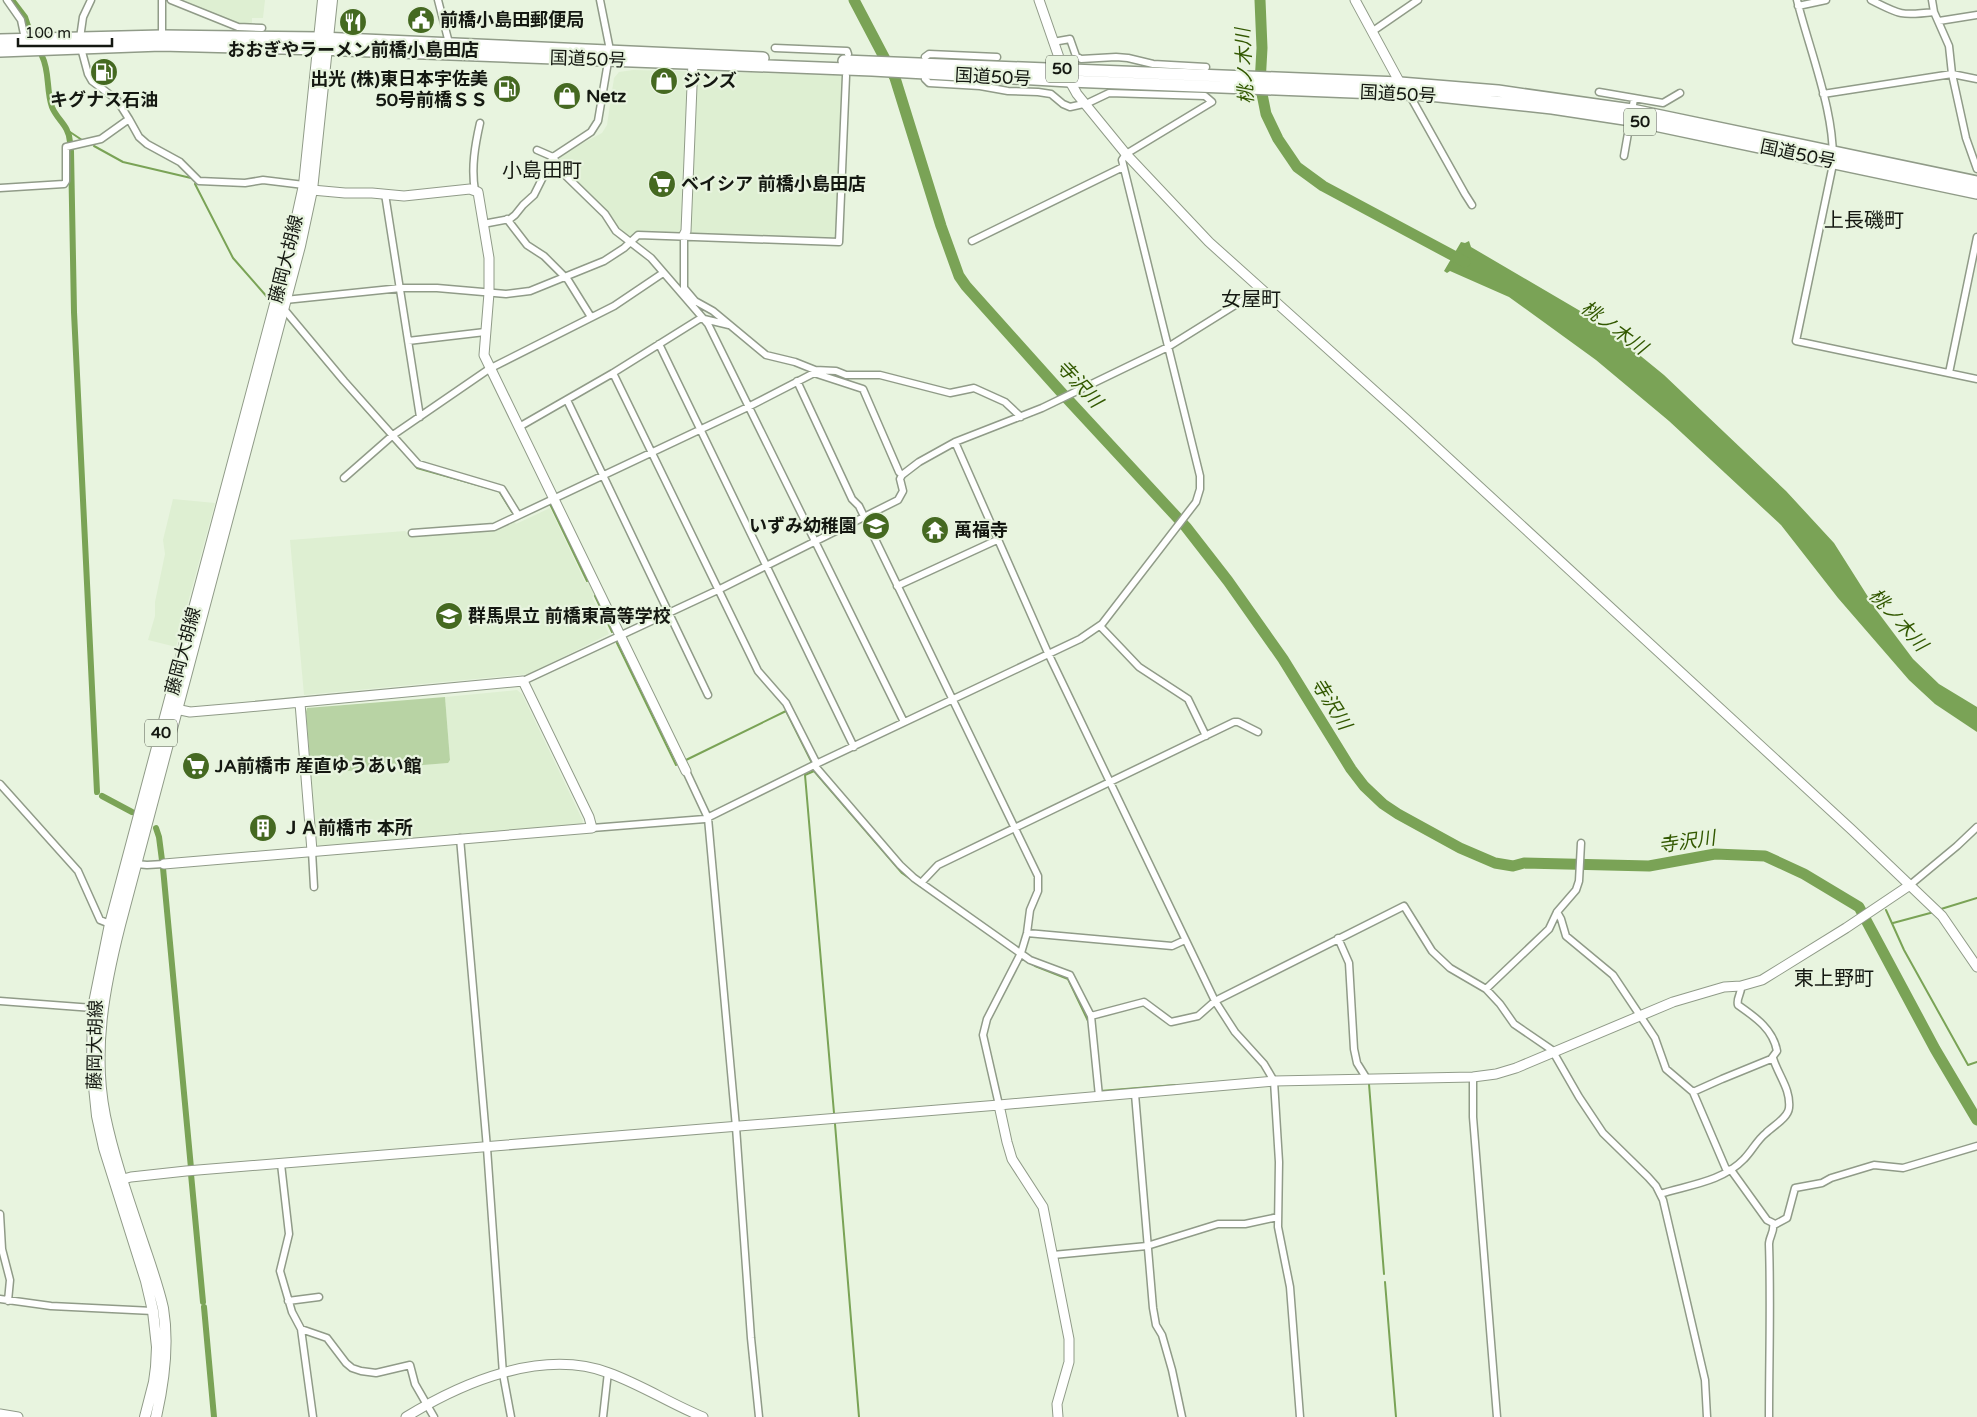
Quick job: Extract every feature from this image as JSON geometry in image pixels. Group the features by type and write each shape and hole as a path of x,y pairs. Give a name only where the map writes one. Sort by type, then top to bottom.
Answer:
{"highway":[{"name":"国道50号","path":"0,50 162,36 870,66 1064,69 1228,82 1297,85 1499,102 1632,109"},
{"name":"国道50号","path":"0,40 25,39 80,43 161,45 449,44 693,62 870,66"},
{"name":"国道50号","path":"900,67 1069,81 1228,82"},
{"name":"国道50号","path":"1297,85 1400,83 1498,91 1632,109 1833,156 1977,193"},
{"name":"国道50号","path":"1833,156 1977,182"}],"main road":[{"name":"藤岡大胡線","path":"323,0 324,44"},
{"name":"藤岡大胡線","path":"156,1417 165,1365 163,1309 152,1269 104,1148 94,1095 92,1064 93,1008 110,924 284,304 308,187 324,44 332,0"},
{"name":"藤岡大胡線","path":"145,1417 154,1382 157,1347 153,1311 117,1180 101,1091 100,1036 102,1002 172,708 308,187"}],"street":[{"path":"7,0 21,20 25,39"},
{"path":"91,0 83,17 80,43 88,74 92,81 117,100 139,137 147,144 180,162 199,181 245,184 263,180 345,193 404,196 470,189 478,192 489,258 484,355 489,369 519,427 708,818 736,1127 751,1338 759,1417"},
{"path":"162,0 162,36"},
{"path":"170,0 238,27 262,28"},
{"path":"438,0 449,44"},
{"path":"483,224 507,219 515,215 534,195 553,157 591,132 598,121 610,55 600,0"},
{"path":"1039,0 1069,81 1084,104 1126,154 1209,242 1407,420 1852,830 1942,916 1977,966"},
{"path":"1356,0 1400,83 1409,94 1472,204"},
{"path":"1373,31 1418,0"},
{"path":"1826,0 1798,3 1823,94 1833,156 1796,341 1977,379"},
{"path":"1872,0 1896,13 1909,15 1934,12"},
{"path":"1932,0 1934,12 1949,46 1952,74 1966,138 1977,169"},
{"path":"1939,21 1977,15"},
{"path":"1053,42 1070,39 1076,56 1081,60 1116,57 1153,64 1206,67"},
{"path":"775,48 847,51 848,54"},
{"path":"925,57 929,54 997,57"},
{"path":"693,62 691,147 686,231 684,235 684,288 694,301 713,311 766,355 795,362 863,389 902,475"},
{"path":"1823,94 1952,74 1977,79"},
{"path":"284,304 401,288 446,288 506,294 530,291 604,261 638,235 684,235 839,242 846,76"},
{"path":"136,864 162,864 460,838 702,820 1080,639 1100,626 1191,509 1198,498 1201,481 1122,160 1126,154 1212,102 1205,96 1109,93 1084,104 1066,106 1050,94 1008,91 980,86 929,83 926,80"},
{"path":"1598,92 1632,109 1663,103 1680,93"},
{"path":"1624,156 1632,109"},
{"path":"0,188 64,184 66,181 66,147 101,139 130,119"},
{"path":"475,191 473,181 474,152 480,123"},
{"path":"537,150 553,157 565,176 605,214 616,231 651,258 708,324 904,722"},
{"path":"972,241 1124,167"},
{"path":"385,194 420,417"},
{"path":"507,219 527,245 544,256 564,278 576,292 591,317"},
{"path":"1949,373 1973,274 1977,237"},
{"path":"344,478 393,435 489,369 614,306 663,273"},
{"path":"172,708 190,712 523,681 720,589 898,500 902,492 900,479 902,475 955,442 1021,417 1168,347 1261,289"},
{"path":"284,304 344,381 418,464 502,490 518,515"},
{"path":"519,427 701,318 731,326"},
{"path":"408,341 485,332"},
{"path":"659,344 854,747"},
{"path":"412,533 494,527 748,407 814,371 836,371 846,375 880,375 950,393 974,388 1005,402 1021,417"},
{"path":"612,373 720,589 758,671 786,703 816,765 900,866 921,883 1021,953 1043,965 1070,975 1091,1016 1100,1096"},
{"path":"797,381 852,499 859,506 1038,876 1038,891 1030,910 1027,933 1021,953 987,1019 983,1036 1006,1142 1012,1159 1043,1207 1053,1255 1070,1347 1068,1367 1057,1404 1058,1417"},
{"path":"567,400 708,695"},
{"path":"955,442 1048,653 1215,1001 1235,1032 1264,1064 1274,1080 1279,1162 1278,1236 1290,1286 1300,1417"},
{"path":"897,586 997,540"},
{"path":"1100,626 1139,667 1188,699 1206,736"},
{"path":"523,681 589,817 592,828"},
{"path":"300,703 314,887"},
{"path":"921,883 938,865 1206,736 1238,722 1258,732"},
{"path":"0,784 78,871 100,920 110,924"},
{"path":"117,1180 281,1164 1134,1094 1274,1080 1473,1077 1496,1074 1555,1053 1673,1002 1724,987 1742,986 1772,976 1910,885 1977,827"},
{"path":"460,838 487,1148 503,1374 511,1417"},
{"path":"1486,989 1549,929 1557,912 1576,890 1579,881 1581,846"},
{"path":"1091,1016 1144,1002 1171,1022 1198,1016 1215,1001 1404,906 1432,951 1450,968 1486,989 1500,1004 1514,1024 1555,1053 1579,1097 1604,1133 1656,1186 1660,1194 1706,1380 1706,1417"},
{"path":"1557,912 1566,936 1613,975 1622,985 1659,1047 1666,1069 1693,1092 1726,1169 1731,1170 1767,1220 1774,1225"},
{"path":"1027,933 1172,946 1185,940"},
{"path":"1338,938 1349,963 1354,1049 1357,1063 1367,1079"},
{"path":"1693,1092 1772,1058 1777,1051 1775,1040 1768,1029 1738,1005 1737,1001 1742,986"},
{"path":"0,1001 93,1008"},
{"path":"1660,1194 1709,1180 1731,1170 1744,1159 1763,1135 1788,1113 1788,1090 1772,1058"},
{"path":"1473,1077 1473,1118 1497,1417"},
{"path":"1134,1094 1153,1308 1156,1325 1162,1335 1172,1370 1182,1417"},
{"path":"1769,1417 1771,1275 1769,1241 1774,1225 1787,1218 1795,1188 1822,1183 1831,1178 1874,1166 1903,1168 1973,1147"},
{"path":"281,1164 289,1234 280,1271 288,1301 301,1329 313,1417"},
{"path":"0,1214 2,1249 10,1280 8,1301"},
{"path":"1053,1255 1147,1246 1218,1224 1245,1224 1278,1217"},
{"path":"288,1301 319,1297"},
{"path":"0,1299 51,1306 153,1311"},
{"path":"301,1329 327,1338 346,1363 352,1368 361,1371 376,1373 410,1365 415,1384 434,1417"},
{"path":"406,1417 453,1391 503,1374 535,1366 557,1364 608,1372 703,1417"},
{"path":"603,1417 608,1372"},
{"path":"0,1414 18,1417"}],"shaded area":[{"path":"175,0 265,0 263,18 252,18 252,25 235,24"},
{"path":"633,70 844,75 836,239 637,231 631,236 620,232 569,177 557,160 558,156 602,133 607,125 614,78 619,72"},
{"path":"1469,241 1471,247 1599,322 1664,375 1786,491 1834,543 1877,611 1913,659 1939,684 1977,707 1977,732 1935,704 1909,680 1838,598 1781,525 1669,421 1596,360 1509,297 1450,271 1447,273 1444,271 1461,242"},
{"path":"173,499 215,503 176,647 148,640 155,616 155,602 165,554 163,540"},
{"name":"群馬県立 前橋東高等学校","path":"550,508 585,582 589,581 596,595 592,597 609,634 529,674 304,695 290,540 405,531 412,537 492,529 513,519 516,524"},
{"path":"517,690 522,694 583,821 581,825 317,846 311,774 447,763 450,760 445,697"},
{"path":"445,697 450,760 448,763 311,774 307,708"}],"waterway":[{"path":"12,0 25,17 30,32"},
{"name":"寺沢川","path":"854,0 895,78 941,226 959,276 1061,392 1186,527 1228,581 1283,659 1351,769 1364,786 1383,804 1398,814 1460,848 1495,863 1513,866 1524,863 1649,866 1715,854 1765,856 1804,874 1859,907 1935,1049 1977,1120"},
{"name":"桃ノ木川","path":"1260,0 1262,48 1260,84 1266,114 1278,139 1297,167 1323,186 1465,262"},
{"path":"42,56 46,68 52,107 65,127 70,142"},
{"path":"67,130 82,140"},
{"path":"94,146 123,162 191,178"},
{"path":"71,151 74,312 97,792"},
{"path":"195,184 233,258 268,298"},
{"path":"288,319 341,382"},
{"path":"349,391 387,434"},
{"path":"393,441 405,454"},
{"path":"415,465 417,468 499,491 512,512"},
{"path":"548,505 550,504 587,581"},
{"path":"595,596 612,632"},
{"path":"617,643 676,765"},
{"path":"686,760 786,711 811,761"},
{"path":"834,1113 805,775 814,771 902,873 909,878"},
{"path":"102,796 132,812"},
{"path":"156,828 163,868 191,1168"},
{"path":"1941,909 1977,898"},
{"path":"1886,910 1904,950 1968,1065 1977,1062"},
{"path":"1893,923 1934,912"},
{"path":"1021,958 1035,966 1068,979 1089,1023"},
{"path":"1092,1055 1096,1091"},
{"path":"1369,1084 1384,1274"},
{"path":"1100,1091 1175,1085"},
{"path":"835,1124 859,1417"},
{"path":"191,1174 203,1302"},
{"path":"1385,1282 1396,1417"},
{"path":"204,1307 214,1417"}],"place":[{"name":"前橋小島田郵便局","path":"421,20"},
{"name":"おおぎやラーメン前橋小島田店","path":"353,22"},
{"name":"キグナス石油","path":"104,72"},
{"name":"ジンズ","path":"664,81"},
{"name":"出光 (株)東日本宇佐美 50号前橋ＳＳ","path":"507,89"},
{"name":"Netz","path":"567,96"},
{"name":"ベイシア 前橋小島田店","path":"662,184"},
{"name":"いずみ幼稚園","path":"876,526"},
{"name":"萬福寺","path":"935,530"},
{"name":"群馬県立 前橋東高等学校","path":"449,616"},
{"name":"JA前橋市 産直ゆうあい館","path":"196,766"},
{"name":"ＪＡ前橋市 本所","path":"263,828"}],"district":[{"name":"小島田町","path":"542,171"},
{"name":"上長磯町","path":"1864,221"},
{"name":"女屋町","path":"1251,300"},
{"name":"東上野町","path":"1834,979"}]}
